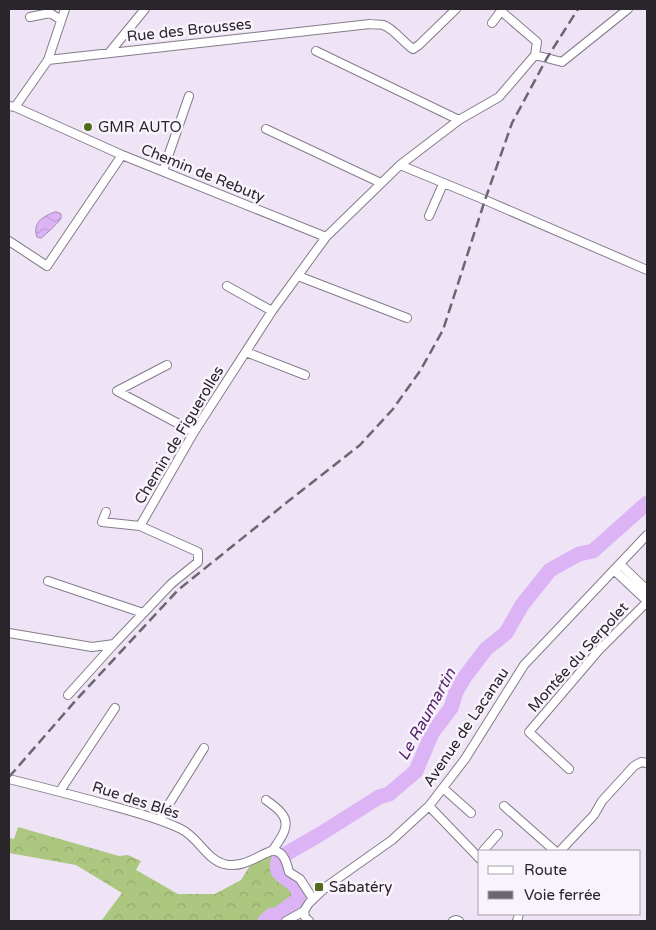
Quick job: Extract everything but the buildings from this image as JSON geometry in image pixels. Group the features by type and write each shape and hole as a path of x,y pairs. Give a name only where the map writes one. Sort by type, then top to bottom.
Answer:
{"street":[{"path":"12,107 48,60 65,9"},
{"path":"109,53 145,9"},
{"name":"Rue des Brousses","path":"48,60 370,24 388,27 413,49 456,9"},
{"path":"492,23 501,11 537,42 535,55 562,62 628,9"},
{"path":"30,17 50,13 61,20"},
{"path":"316,51 459,120"},
{"name":"Chemin de Figuerolles","path":"68,696 172,582 198,562 198,552 140,526 194,432 272,311 326,238 381,183 400,165 459,120 499,97 535,55"},
{"path":"163,171 189,96"},
{"name":"Chemin de Rebuty","path":"12,107 122,155 326,238"},
{"path":"266,129 381,183"},
{"path":"9,241 47,266 122,155"},
{"path":"400,165 647,270"},
{"path":"429,216 443,184"},
{"path":"298,276 407,318"},
{"path":"228,286 272,311"},
{"path":"246,352 305,375"},
{"path":"167,365 117,391 194,432"},
{"path":"106,512 102,522 140,526"},
{"name":"Avenue de Lacanau","path":"304,911 313,899 340,876 392,840 429,806 465,759 524,665 647,535"},
{"path":"617,567 647,590"},
{"name":"Montée du Serpolet","path":"569,769 529,732 600,650 647,601 617,567"},
{"path":"48,581 143,613"},
{"path":"9,633 92,647 114,644"},
{"name":"Rue des Blés","path":"60,791 115,708"},
{"path":"159,820 204,748"},
{"path":"561,850 597,817 602,801 634,766 640,762 647,763"},
{"name":"Rue des Blés","path":"10,781 60,791 159,820 188,833 212,858 221,864 246,863 279,854"},
{"path":"443,788 471,812"},
{"path":"266,800 281,812 286,820 279,854 287,864 288,872 300,880 313,899"},
{"path":"429,806 478,853"},
{"path":"504,806 554,850"},
{"path":"484,850 498,834"},
{"path":"286,921 304,911 309,921"},
{"path":"453,921 459,921"}],"green space":[{"path":"18,827 119,856 128,855 141,861 136,870 178,894 215,894 241,880 251,864 273,853 283,865 305,901 275,921 101,921 122,893 76,865 9,853 9,838 14,839"}],"water":[{"path":"55,212 61,214 61,219 42,237 37,237 37,224 46,216"}],"waterway":[{"name":"Le Raumartin","path":"265,921 272,915 277,915 300,898 296,887 281,875 277,869 279,858 379,797 389,794 416,771 432,733 451,708 456,692 464,678 486,649 506,633 522,605 550,570 579,554 593,551 647,503"}],"railway":[{"path":"9,777 77,699 178,590 360,445 393,409 420,371 443,330 512,123 547,58 578,9"}],"place":[{"name":"GMR AUTO","path":"88,127"},
{"name":"Sabatéry","path":"319,887"}]}
